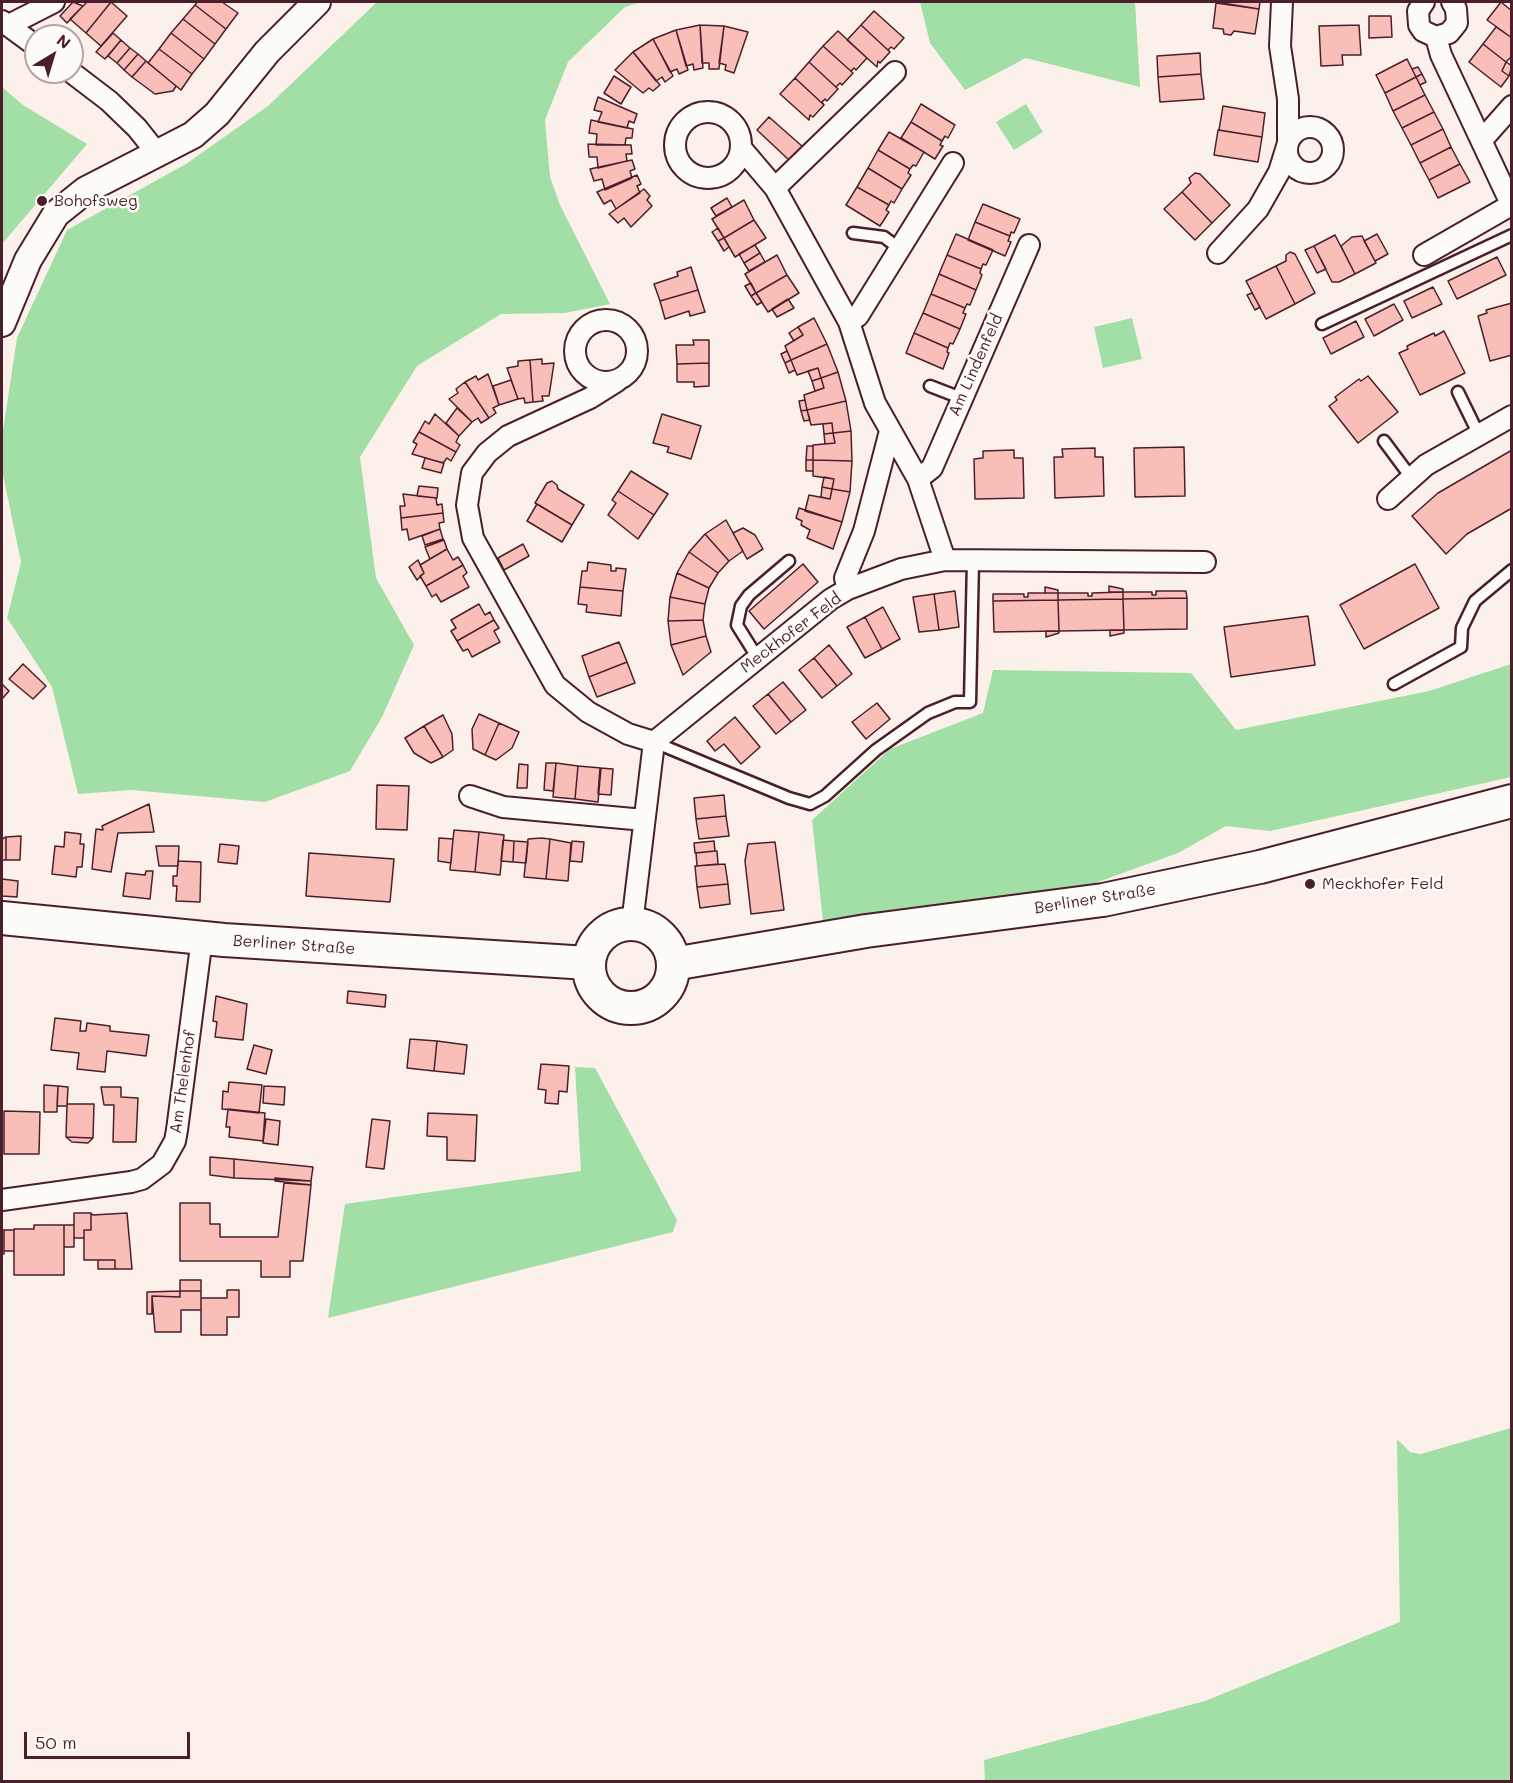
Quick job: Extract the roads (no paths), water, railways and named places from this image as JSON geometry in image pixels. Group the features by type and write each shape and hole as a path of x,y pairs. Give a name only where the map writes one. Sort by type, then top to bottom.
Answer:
{"main road":[{"name":"Berliner Straße","path":"673,964 866,931 1103,900 1260,867 1512,801"},
{"name":"Berliner Straße","path":"2,918 202,938 588,963"},
{"path":"632,924 650,929 664,941 673,964 671,978 665,991 654,1001 641,1007 626,1008 612,1004 600,995 592,983 588,963 596,942 606,932 619,926 632,924"}],"street":[{"path":"5,23 54,2"},
{"path":"2,317 27,260 56,214 86,190 193,135 217,114 285,33 317,2"},
{"path":"1218,253 1258,209 1279,172 1288,143 1288,99 1280,46 1282,2"},
{"path":"1424,2 1418,11 1419,25 1423,31 1436,37 1449,33 1457,23 1456,9 1452,2"},
{"path":"5,23 24,37"},
{"path":"1424,255 1511,206 1441,55 1436,37"},
{"path":"775,188 894,72"},
{"path":"84,82 109,101 137,128 156,152"},
{"path":"1482,140 1512,106"},
{"path":"741,148 775,188 849,322 875,404 918,479 945,560"},
{"path":"849,322 858,316 952,163"},
{"name":"Am Lindenfeld","path":"918,479 932,468 1029,245"},
{"path":"617,381 590,398 508,436 487,453 472,473 467,505 473,538 555,685 588,712 628,734 654,742 632,924"},
{"path":"1388,498 1410,476 1512,416"},
{"path":"848,589 845,578 864,531 890,431"},
{"name":"Meckhofer Feld","path":"654,742 757,657 848,589 901,569 945,560 1205,562"},
{"path":"470,796 503,807 644,820"},
{"name":"Am Thelenhof","path":"2,1200 131,1182 142,1179 162,1164 175,1141 177,1130 202,938"}],"lane":[{"path":"854,233 884,237 900,249"},
{"path":"1322,324 1512,235"},
{"path":"930,386 961,398"},
{"path":"1458,392 1478,434"},
{"path":"1384,441 1410,476"},
{"path":"654,742 789,798 810,804 818,800 876,750 928,713 955,702 970,702 974,560"},
{"path":"757,657 737,625 741,606 749,595 789,561"},
{"path":"1394,684 1461,647 1462,628 1475,601 1512,570"}],"place":[{"name":"Bohofsweg","path":"42,201"},
{"name":"Meckhofer Feld","path":"1310,884"}]}
